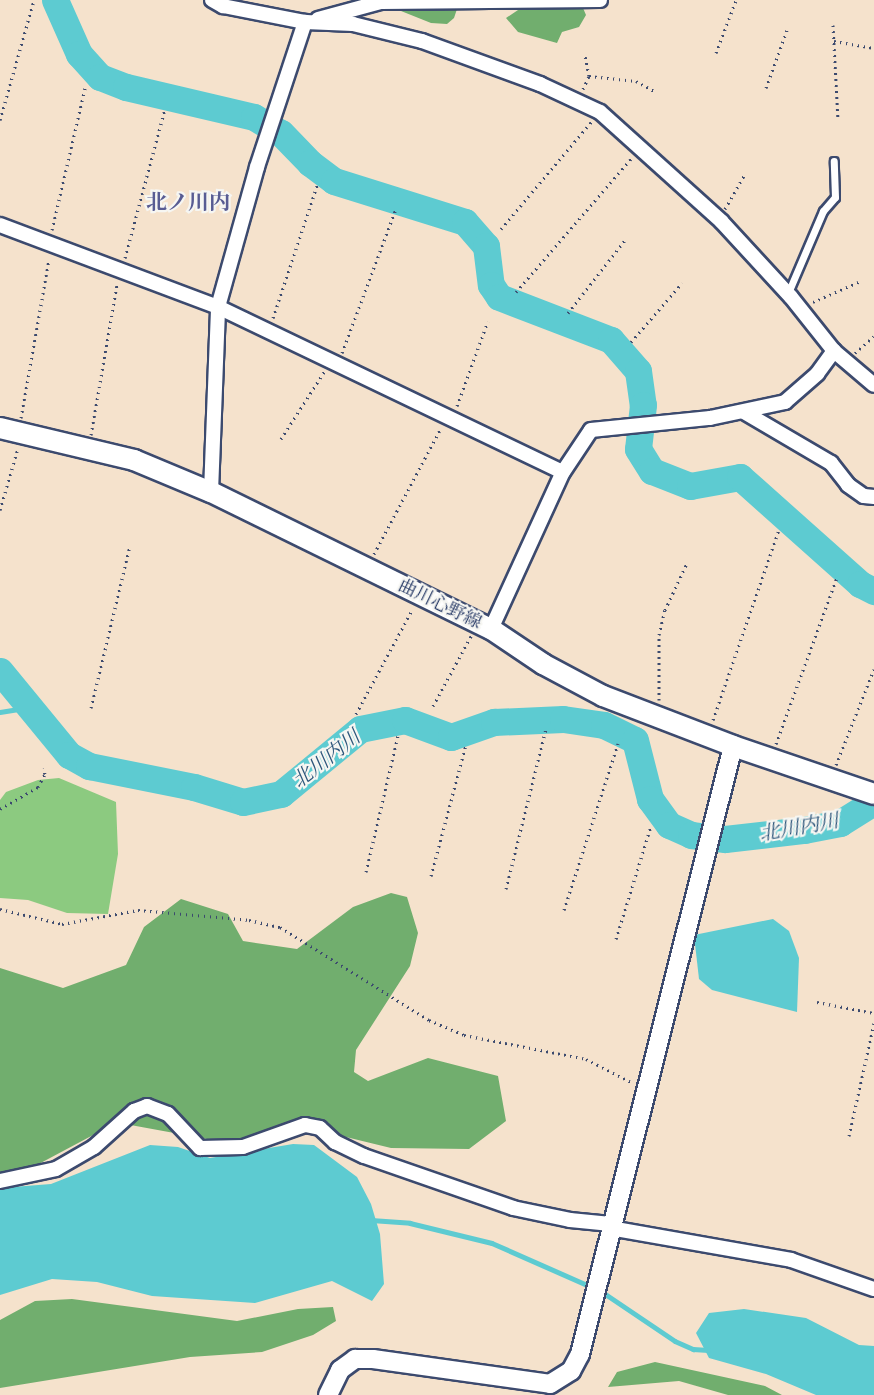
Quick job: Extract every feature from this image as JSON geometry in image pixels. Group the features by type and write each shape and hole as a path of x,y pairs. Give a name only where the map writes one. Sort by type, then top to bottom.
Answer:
{"main road":[{"name":"曲川心野線","path":"0,428 134,460 211,492 491,629 543,664 603,696 733,746 874,794"}],"street":[{"path":"212,0 223,6 305,22 353,24 422,41 540,84 600,112 721,221 788,293 834,351 874,385"},
{"path":"305,22 381,2 591,1"},
{"path":"211,492 218,307 257,167 305,22"},
{"path":"0,225 218,307 563,472"},
{"path":"491,629 563,472 591,430 744,412 784,402 817,374 834,351"},
{"path":"744,412 831,463 848,485 864,496 874,497"},
{"path":"328,1395 340,1370 355,1359 373,1359 550,1384 563,1378 580,1354 610,1226 733,746"},
{"path":"0,1181 56,1168 94,1147 134,1112 147,1106 168,1114 200,1148 211,1151 243,1147 305,1125 320,1128 335,1142 364,1156 513,1208 791,1260 874,1289"}],"lane":[{"path":"788,293 823,212 836,197 834,161"}],"path":[{"path":"0,120 34,0"},
{"path":"716,53 736,0"},
{"path":"833,25 838,119"},
{"path":"766,88 787,30"},
{"path":"834,41 874,48"},
{"path":"582,91 589,76 585,56"},
{"path":"589,76 636,81 656,92"},
{"path":"52,232 86,88"},
{"path":"125,258 165,109"},
{"path":"501,230 596,116"},
{"path":"516,292 635,154"},
{"path":"723,213 745,174"},
{"path":"271,322 318,183"},
{"path":"342,355 395,211"},
{"path":"568,313 625,240"},
{"path":"20,420 50,253"},
{"path":"91,436 117,279"},
{"path":"807,304 861,281"},
{"path":"631,342 682,283"},
{"path":"456,410 488,321"},
{"path":"851,356 874,336"},
{"path":"281,439 326,370"},
{"path":"374,555 442,426"},
{"path":"0,510 20,443"},
{"path":"712,724 779,529"},
{"path":"91,708 130,546"},
{"path":"659,702 659,635 665,610 687,563"},
{"path":"775,746 837,577"},
{"path":"356,714 414,607"},
{"path":"433,706 472,634"},
{"path":"835,767 874,669"},
{"path":"506,889 546,728"},
{"path":"366,872 398,736"},
{"path":"430,876 466,744"},
{"path":"564,910 618,744"},
{"path":"0,809 38,787 45,774 43,768"},
{"path":"616,939 651,826"},
{"path":"0,909 62,924 138,910 249,920 280,927 446,1027 464,1035 586,1059 646,1090"},
{"path":"817,1002 874,1013"},
{"path":"849,1136 874,1023"}],"green space":[{"path":"399,0 452,0 457,9 454,18 447,24 431,23 401,11"},
{"path":"570,5 583,8 586,15 579,27 562,32 557,43 518,32 506,18 521,8"},
{"path":"59,778 116,802 118,854 108,914 67,913 28,900 0,898 0,800 6,792 38,780"},
{"path":"391,893 407,897 418,933 410,966 356,1050 354,1072 368,1081 428,1058 498,1076 506,1121 469,1149 391,1148 309,1128 244,1138 207,1139 125,1124 95,1134 35,1166 0,1174 0,968 63,988 126,965 144,927 181,899 228,914 243,941 297,949 353,907"},
{"path":"72,1299 237,1321 298,1309 333,1307 336,1321 313,1335 262,1352 190,1357 0,1388 0,1320 35,1301"},
{"path":"655,1362 765,1386 782,1395 728,1395 679,1381 608,1387 617,1372"}],"water":[{"path":"773,919 789,931 799,958 797,1012 712,990 699,979 694,935"},
{"path":"293,1144 314,1145 357,1177 371,1204 380,1234 384,1284 372,1301 332,1281 255,1303 152,1296 97,1282 52,1279 0,1295 0,1188 51,1184 150,1145 178,1147 210,1158"},
{"path":"744,1309 806,1318 859,1345 874,1346 874,1395 816,1395 766,1374 709,1358 696,1333 709,1313"}],"waterway":[{"path":"55,0 79,54 100,77 126,87 254,117 281,133 310,163 334,181 465,222 486,246 491,285 499,297 611,340 638,371 643,405 638,449 652,471 690,486 740,477 860,584 874,591"},
{"name":"北川内川","path":"0,671 69,755 89,766 194,787 243,802 281,794 360,729 405,720 451,737 494,722 563,719 604,725 635,740 650,799 669,825 691,835 725,839 804,830 840,823 874,802"},
{"path":"0,712 31,707"},
{"path":"371,1220 410,1223 492,1243 594,1288"},
{"path":"601,1291 675,1341 693,1349 708,1350"}],"district":[{"name":"北ノ川内","path":"188,202"}]}
